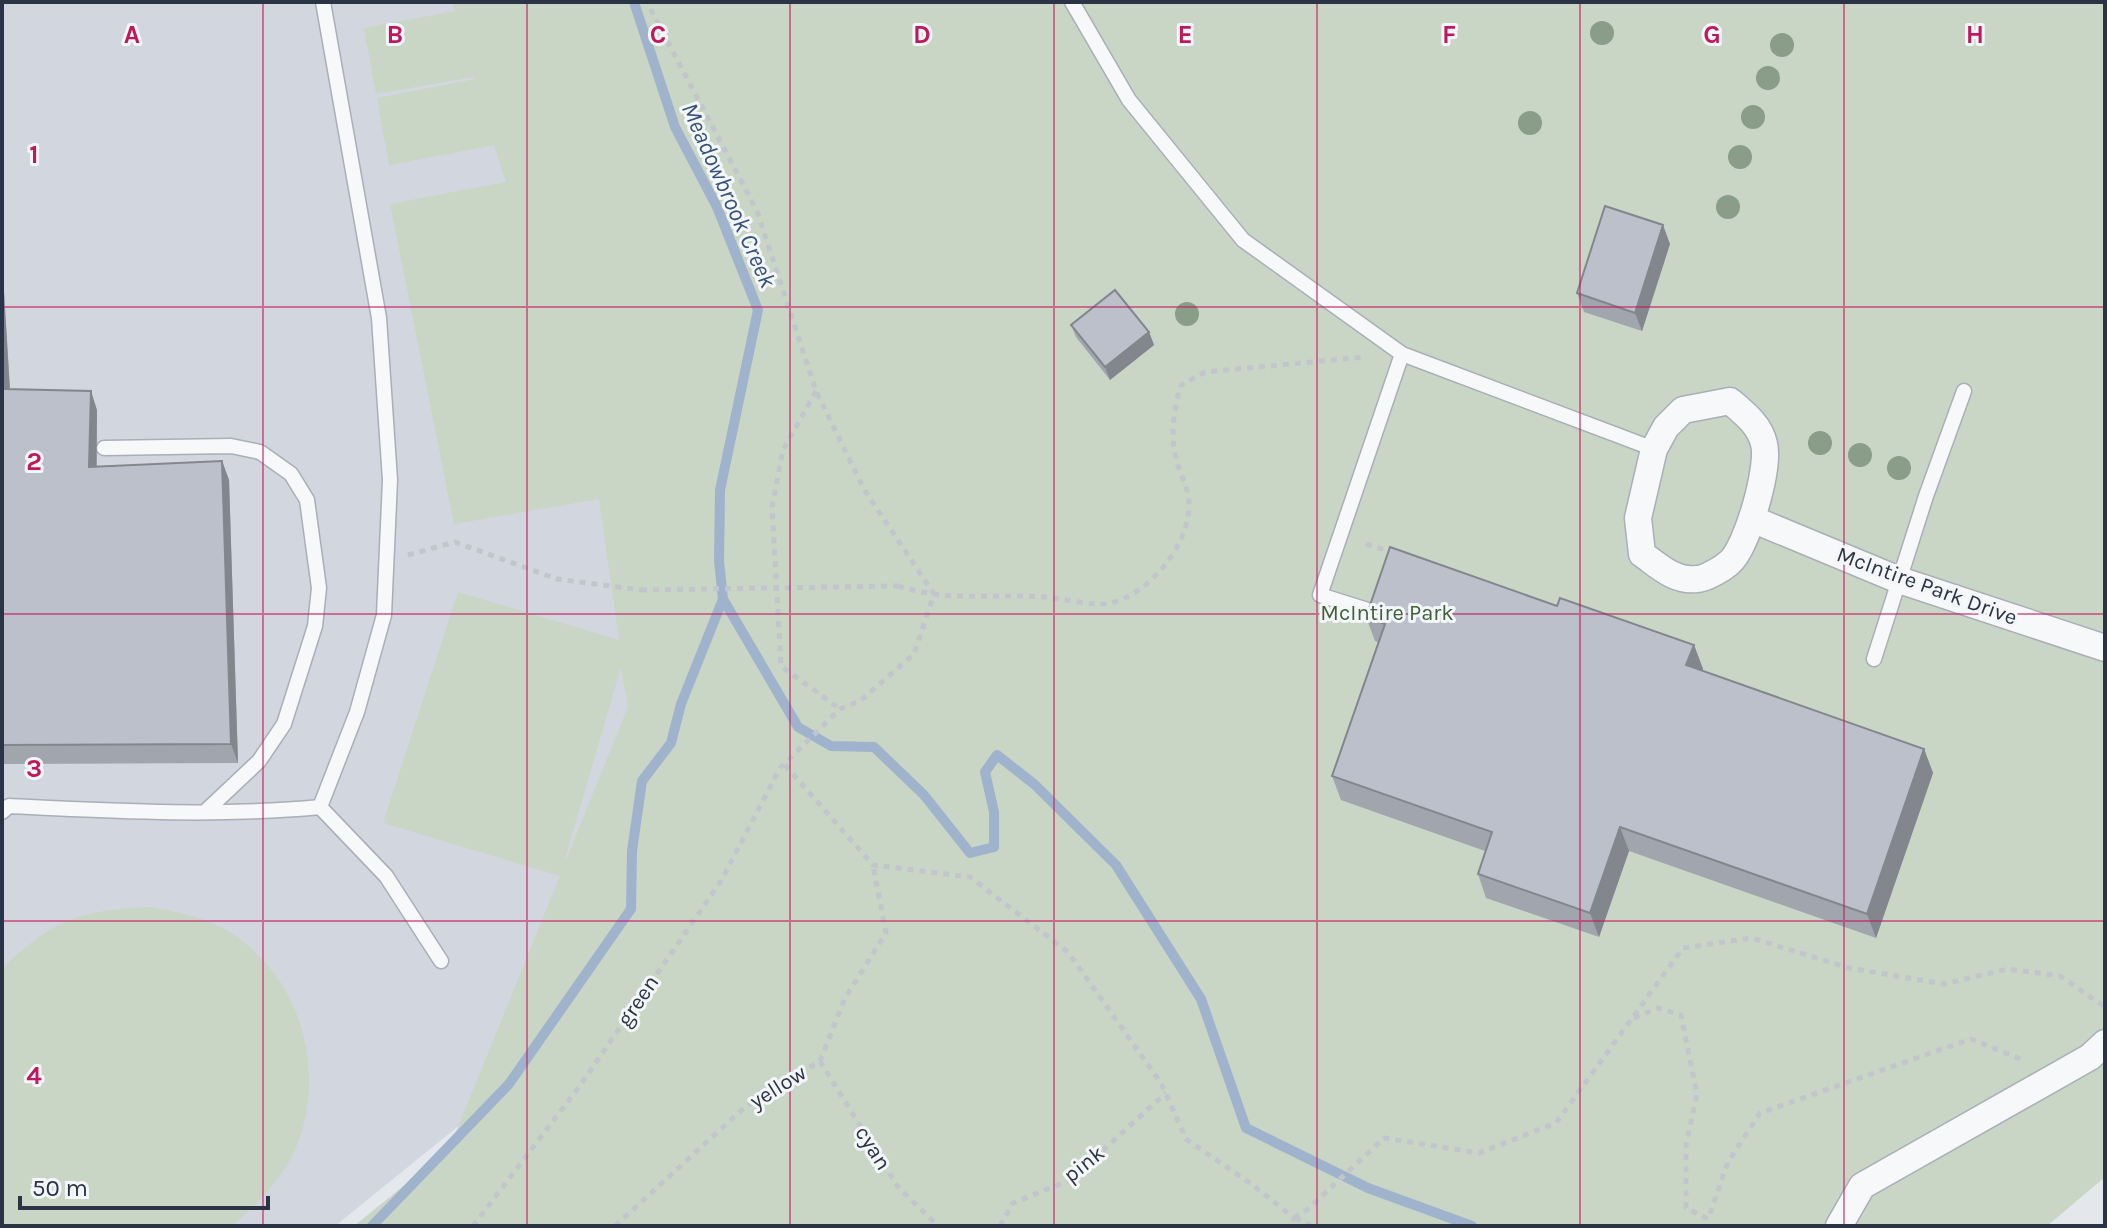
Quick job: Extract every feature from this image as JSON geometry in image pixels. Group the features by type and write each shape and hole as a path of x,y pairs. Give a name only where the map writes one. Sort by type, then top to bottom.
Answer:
{"street":[{"path":"1730,401 1751,419 1764,443 1765,474 1752,519 1731,562 1699,580 1671,576 1642,554 1638,518 1654,449 1666,427 1683,410 1730,401"},
{"name":"McIntire Park Drive","path":"1752,519 1899,580 2105,648"},
{"path":"1839,1226 1862,1186 2090,1057 2105,1043"}],"lane":[{"path":"320,807 357,712 384,615 390,480 379,318 323,2"},
{"path":"1072,2 1129,100 1243,240 1402,354 1654,449"},
{"path":"1374,612 1320,595 1402,354"},
{"path":"1874,659 1926,496 1964,391"},
{"path":"104,448 231,446 260,452 291,474 307,500 319,588 315,626 284,724 259,761 207,810"},
{"path":"2,812 9,806 113,811 263,812 320,807"},
{"path":"320,807 386,876 441,961"}],"path":[{"path":"650,2 684,76 757,211 816,391 865,491 934,594"},
{"path":"388,561 455,542 557,579 641,590 898,586 934,594 1042,597 1108,604 1125,598 1165,567 1185,526 1190,505 1185,479 1175,457 1175,404 1181,385 1205,372 1402,354"},
{"path":"816,391 783,450 772,507 781,666 840,709"},
{"path":"1366,544 1397,553"},
{"name":"green","path":"473,1226 579,1087 721,881 780,768 840,709 860,701 914,654 934,594"},
{"path":"785,765 873,865 970,877 1068,952 1161,1083 1186,1139 1294,1218 1311,1226"},
{"name":"yellow","path":"615,1226 745,1107 820,1061 845,998 886,933 873,865"},
{"path":"1292,1226 1294,1218 1308,1209 1384,1138 1479,1153 1556,1123 1683,948 1752,938 1849,968 1944,984 2008,969 2060,976 2105,1007"},
{"path":"1633,1019 1658,1008 1681,1015 1697,1094 1686,1145 1686,1208 1708,1219 1728,1162 1760,1113 1971,1039 2032,1064"},
{"name":"cyan","path":"820,1061 898,1187 938,1226"},
{"name":"pink","path":"1000,1226 1013,1203 1070,1180 1166,1093"}],"shaded area":[{"path":"2,2 519,2 804,846 335,1226 2,1226"}],"green space":[{"name":"McIntire Park","path":"452,2 2105,2 2105,1177 2047,1226 354,1226 449,1149 560,876 383,823 458,592 619,640 599,499 454,524 390,204 506,182 494,145 389,165 377,98 475,79 376,94 364,28 455,11","holes":["621,667 628,707 566,860"]},
{"path":"150,907 192,916 221,927 255,952 276,975 291,1001 302,1030 308,1060 309,1090 305,1121 295,1150 276,1181 233,1226 2,1226 2,969 36,939 68,921 104,911"}],"building":[{"path":"1605,206 1663,225 1635,313 1577,293"},
{"path":"1115,290 1149,332 1105,367 1071,325"},
{"path":"2,349 5,389 91,391 89,467 222,461 231,744 2,745"},
{"path":"1390,547 1557,606 1560,598 1694,645 1686,665 1924,749 1867,914 1620,827 1590,913 1478,874 1492,832 1332,776 1385,624 1366,617"}],"waterway":[{"name":"Meadowbrook Creek","path":"634,2 675,127 717,207 758,310 720,490 719,561 723,599 798,727 831,746 874,747 924,795 970,853 994,847 994,812 985,772 997,755 1034,784 1116,865 1201,999 1246,1128 1368,1188 1472,1226"},
{"path":"372,1226 509,1084 631,909 632,851 642,781 671,743 681,704 723,599"}]}
